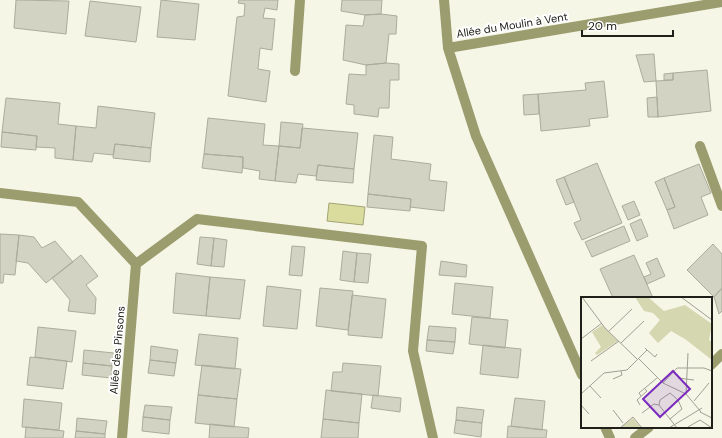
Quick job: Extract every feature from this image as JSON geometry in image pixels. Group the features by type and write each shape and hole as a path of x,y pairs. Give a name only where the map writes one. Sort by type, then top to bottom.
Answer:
{"street":[{"path":"295,71 300,0"},
{"path":"444,0 448,48 476,136 581,373"},
{"name":"Allée du Moulin à Vent","path":"448,48 722,2"},
{"path":"700,146 722,206"},
{"path":"0,193 78,202 136,264 197,219 422,246 413,351 433,438"},
{"name":"Allée des Pinsons","path":"122,438 136,264"},
{"path":"712,364 722,354"},
{"path":"605,428 610,438"},
{"path":"635,438 648,428"}],"shaded area":[{"path":"329,203 365,207 363,225 327,221"}],"building":[{"path":"16,0 69,1 66,34 14,28"},
{"path":"161,0 199,4 195,40 157,37"},
{"path":"239,0 278,0 277,10 265,8 263,18 275,19 272,50 260,48 258,69 270,71 266,102 228,96 237,17 244,16 245,4 238,3"},
{"path":"342,0 382,0 381,14 365,15 341,11"},
{"path":"90,1 141,7 136,42 85,36"},
{"path":"381,14 397,16 396,34 389,34 386,63 366,65 343,60 346,25 363,26 365,15"},
{"path":"654,54 656,81 644,82 636,55"},
{"path":"386,63 399,64 399,80 390,80 389,108 379,108 378,117 354,114 354,105 346,104 349,74 366,75 366,65"},
{"path":"707,70 711,111 658,117 656,81 673,80 673,73"},
{"path":"673,73 673,80 664,80 664,74"},
{"path":"604,81 608,117 589,119 590,126 541,131 538,94 586,90 585,83"},
{"path":"538,94 539,114 524,115 523,95"},
{"path":"657,97 658,117 648,117 647,98"},
{"path":"6,98 60,103 58,124 76,126 73,160 55,158 55,148 36,147 37,136 2,132"},
{"path":"98,106 155,113 151,148 115,144 113,155 94,153 92,162 73,160 76,126 96,128"},
{"path":"208,118 265,124 263,145 279,146 275,181 259,179 260,171 243,168 243,157 204,154"},
{"path":"281,122 303,124 300,148 279,146"},
{"path":"302,128 358,133 354,169 318,165 316,176 298,174 296,183 275,181 279,146 300,148"},
{"path":"2,132 37,136 36,150 1,147"},
{"path":"374,135 393,137 391,159 431,164 429,180 447,182 444,211 410,207 411,199 368,194"},
{"path":"115,144 151,148 150,162 113,158"},
{"path":"204,154 243,157 242,173 202,168"},
{"path":"597,163 622,223 582,240 574,223 581,220 564,177"},
{"path":"699,164 711,193 701,197 708,215 674,229 667,210 675,207 664,178"},
{"path":"318,165 354,169 353,183 316,180"},
{"path":"564,177 574,202 566,205 556,180"},
{"path":"664,178 675,207 667,210 655,182"},
{"path":"368,194 411,199 410,211 367,207"},
{"path":"634,201 640,215 628,220 622,206"},
{"path":"641,219 648,236 637,241 630,224"},
{"path":"624,226 630,241 592,257 585,242"},
{"path":"0,234 19,235 15,275 4,274 3,283 0,283"},
{"path":"19,235 34,237 42,248 55,241 73,262 46,283 28,263 16,261"},
{"path":"200,237 214,238 211,266 197,264"},
{"path":"214,238 227,240 224,267 211,266"},
{"path":"713,244 722,254 722,288 714,297 687,270"},
{"path":"292,246 305,247 302,276 289,275"},
{"path":"343,251 357,253 354,282 340,280"},
{"path":"357,253 371,254 368,283 354,282"},
{"path":"81,255 98,276 86,285 96,298 95,314 68,311 70,300 52,278"},
{"path":"634,255 653,297 613,297 600,269"},
{"path":"657,258 665,276 647,284 644,277 651,274 646,263"},
{"path":"441,261 467,265 466,277 439,275"},
{"path":"176,273 210,277 206,316 173,313"},
{"path":"210,277 245,280 240,319 206,316"},
{"path":"455,283 493,287 490,318 452,314"},
{"path":"267,286 301,290 297,329 263,326"},
{"path":"320,288 353,291 348,330 316,326"},
{"path":"722,288 722,311 719,314 714,297"},
{"path":"352,295 386,299 382,338 348,335"},
{"path":"472,317 508,320 505,348 469,344"},
{"path":"429,326 456,328 455,342 427,340"},
{"path":"38,327 76,331 72,362 35,357"},
{"path":"199,334 238,338 235,369 195,365"},
{"path":"427,340 455,342 453,354 426,351"},
{"path":"483,345 521,349 518,378 480,374"},
{"path":"151,346 178,350 176,363 150,360"},
{"path":"84,350 114,353 112,366 83,363"},
{"path":"30,357 67,361 63,389 27,385"},
{"path":"150,360 176,363 174,376 148,373"},
{"path":"83,363 112,366 111,378 82,375"},
{"path":"343,363 381,366 378,396 331,391 333,372 342,372"},
{"path":"202,365 241,369 237,399 198,395"},
{"path":"326,390 362,394 359,423 323,419"},
{"path":"198,395 237,399 234,427 195,423"},
{"path":"373,395 401,398 400,412 371,408"},
{"path":"515,398 545,401 542,430 511,426"},
{"path":"24,399 62,403 59,430 22,427"},
{"path":"145,405 172,407 170,420 143,417"},
{"path":"457,407 484,410 482,423 456,420"},
{"path":"143,417 170,420 169,434 142,431"},
{"path":"77,418 107,421 105,434 76,431"},
{"path":"323,419 359,423 358,438 321,438"},
{"path":"456,420 482,423 481,437 454,433"},
{"path":"210,424 249,428 248,438 209,438"},
{"path":"508,426 547,430 546,438 507,438"},
{"path":"26,427 64,431 63,438 25,438"},
{"path":"76,431 105,434 105,438 75,438"}]}
